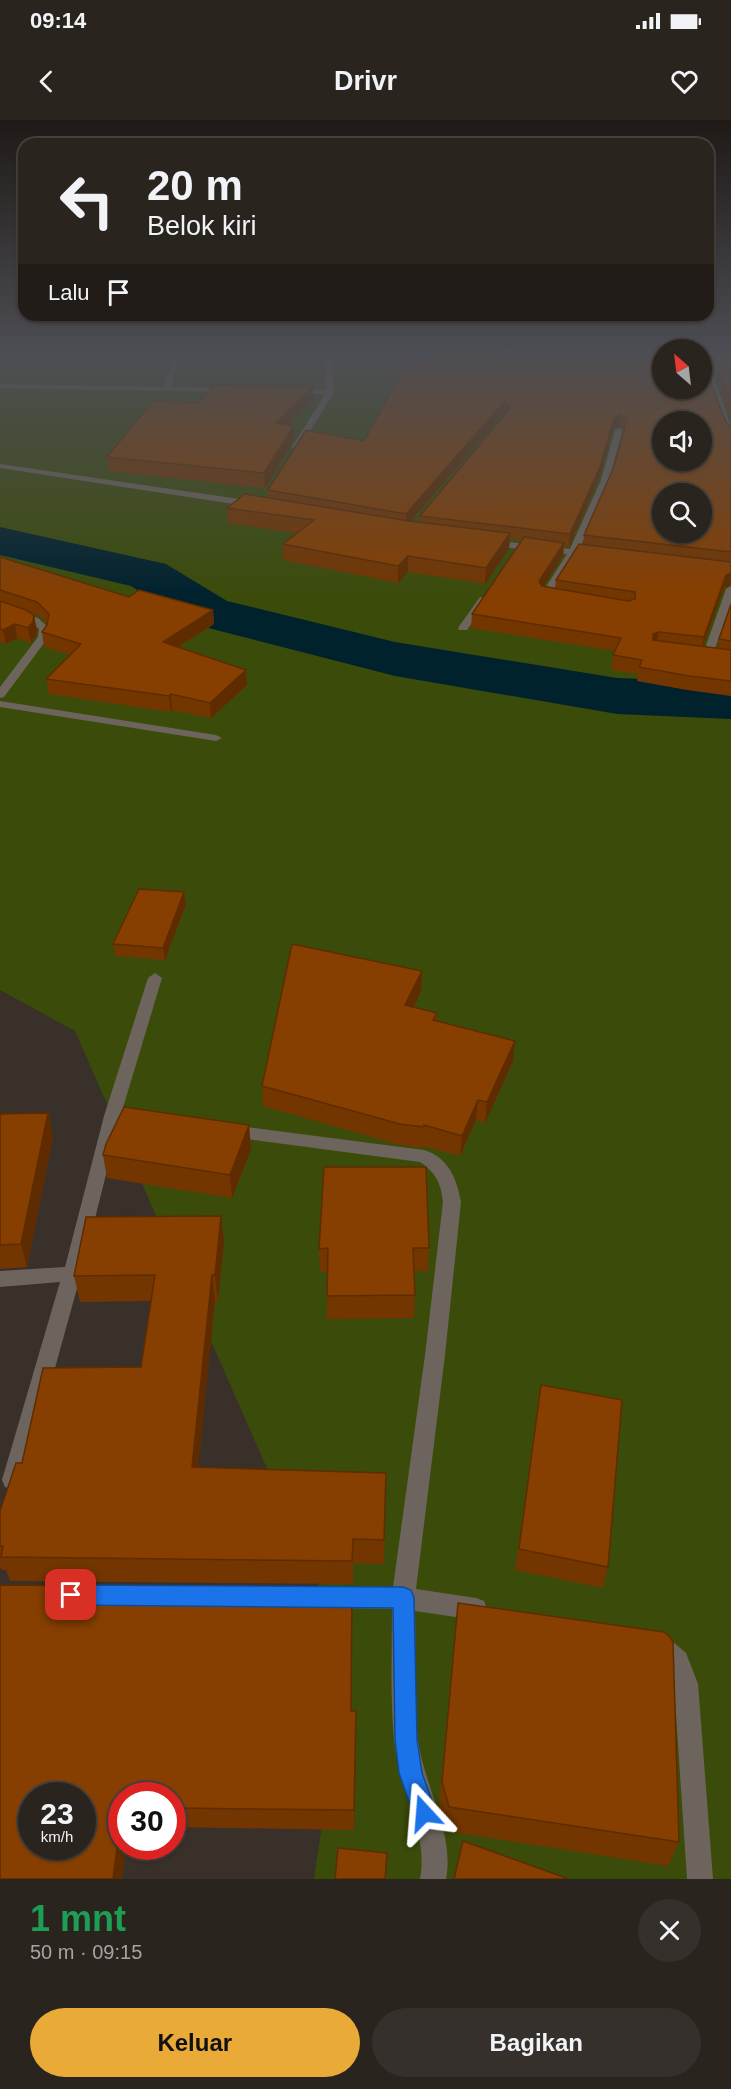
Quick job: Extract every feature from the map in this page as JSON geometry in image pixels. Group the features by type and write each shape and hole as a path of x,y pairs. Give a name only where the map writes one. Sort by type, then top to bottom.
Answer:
{"street":[{"path":"290,457 304,434"},
{"path":"560,600 545,596 574,551 605,480 618,434"},
{"path":"0,466 260,506"},
{"path":"485,542 515,551 574,551 608,556"},
{"path":"719,659 702,657 731,589"},
{"path":"463,628 488,592"},
{"path":"0,609 34,620 44,628 43,637 0,695"},
{"path":"0,704 216,738"},
{"path":"6,1504 72,1274 112,1116 155,978"},
{"path":"112,1116 158,1122"},
{"path":"216,1130 424,1156 439,1166 450,1182 452,1202 403,1598 406,1739 411,1773 432,1833 434,1879"},
{"path":"0,1279 72,1274"},
{"path":"308,1597 403,1598 498,1612"},
{"path":"637,1636 654,1641 678,1661 686,1684 700,1879"}],"green space":[{"path":"0,434 652,434 652,471 712,471 712,434 731,434 731,1879 314,1879 348,1653 75,1031 0,990"}],"building":[{"path":"126,434 289,434 264,473 107,457"},
{"path":"303,434 328,434 364,441 368,434 476,434 406,514 268,490"},
{"path":"488,434 609,434 600,467 570,534 420,516"},
{"path":"623,434 652,434 652,471 712,471 712,434 731,434 731,552 653,543 712,543 712,483 652,483 652,543 584,535 613,469"},
{"path":"245,494 409,521 510,533 486,568 408,556 398,566 283,544 314,520 227,508"},
{"path":"524,537 564,543 539,581 542,586 628,601 635,599 635,592 556,580 579,544 731,562 731,573 726,575 704,637 659,632 653,634 653,640 731,650 731,681 639,667 642,660 613,655 621,638 472,614"},
{"path":"0,557 129,597 139,590 213,610 163,642 246,670 210,703 171,694 169,696 46,679 81,644 42,632 47,625 49,614 37,602 0,590"},
{"path":"0,601 34,615 33,622 28,628 15,624 3,630 0,629"},
{"path":"731,604 731,641 719,639"},
{"path":"139,889 184,892 163,948 113,944"},
{"path":"292,944 422,971 405,1005 437,1013 433,1020 515,1041 487,1102 478,1100 462,1136 424,1125 424,1127 400,1124 262,1086"},
{"path":"124,1107 249,1125 230,1175 103,1155"},
{"path":"48,1113 21,1244 0,1245 0,1114"},
{"path":"324,1167 426,1167 429,1248 413,1248 415,1295 327,1296 328,1248 319,1249"},
{"path":"221,1216 215,1275 212,1275 192,1467 386,1473 384,1540 353,1539 352,1561 1,1557 3,1546 0,1546 0,1511 16,1463 22,1463 43,1368 141,1367 155,1275 74,1276 86,1217"},
{"path":"541,1385 622,1400 608,1567 519,1549"},
{"path":"0,1585 352,1588 351,1711 356,1711 354,1810 186,1808 186,1782 108,1782 108,1860 115,1860 113,1879 0,1879"},
{"path":"458,1603 664,1632 670,1637 673,1642 679,1842 449,1807 442,1782"},
{"path":"463,1841 569,1879 454,1879"},
{"path":"338,1848 387,1853 385,1879 335,1879"}],"waterway":[{"path":"0,541 148,575 208,612 395,659 617,696 731,701"}],"route":[{"path":"71,1595 403,1598 406,1739 411,1773 424,1813"}]}
